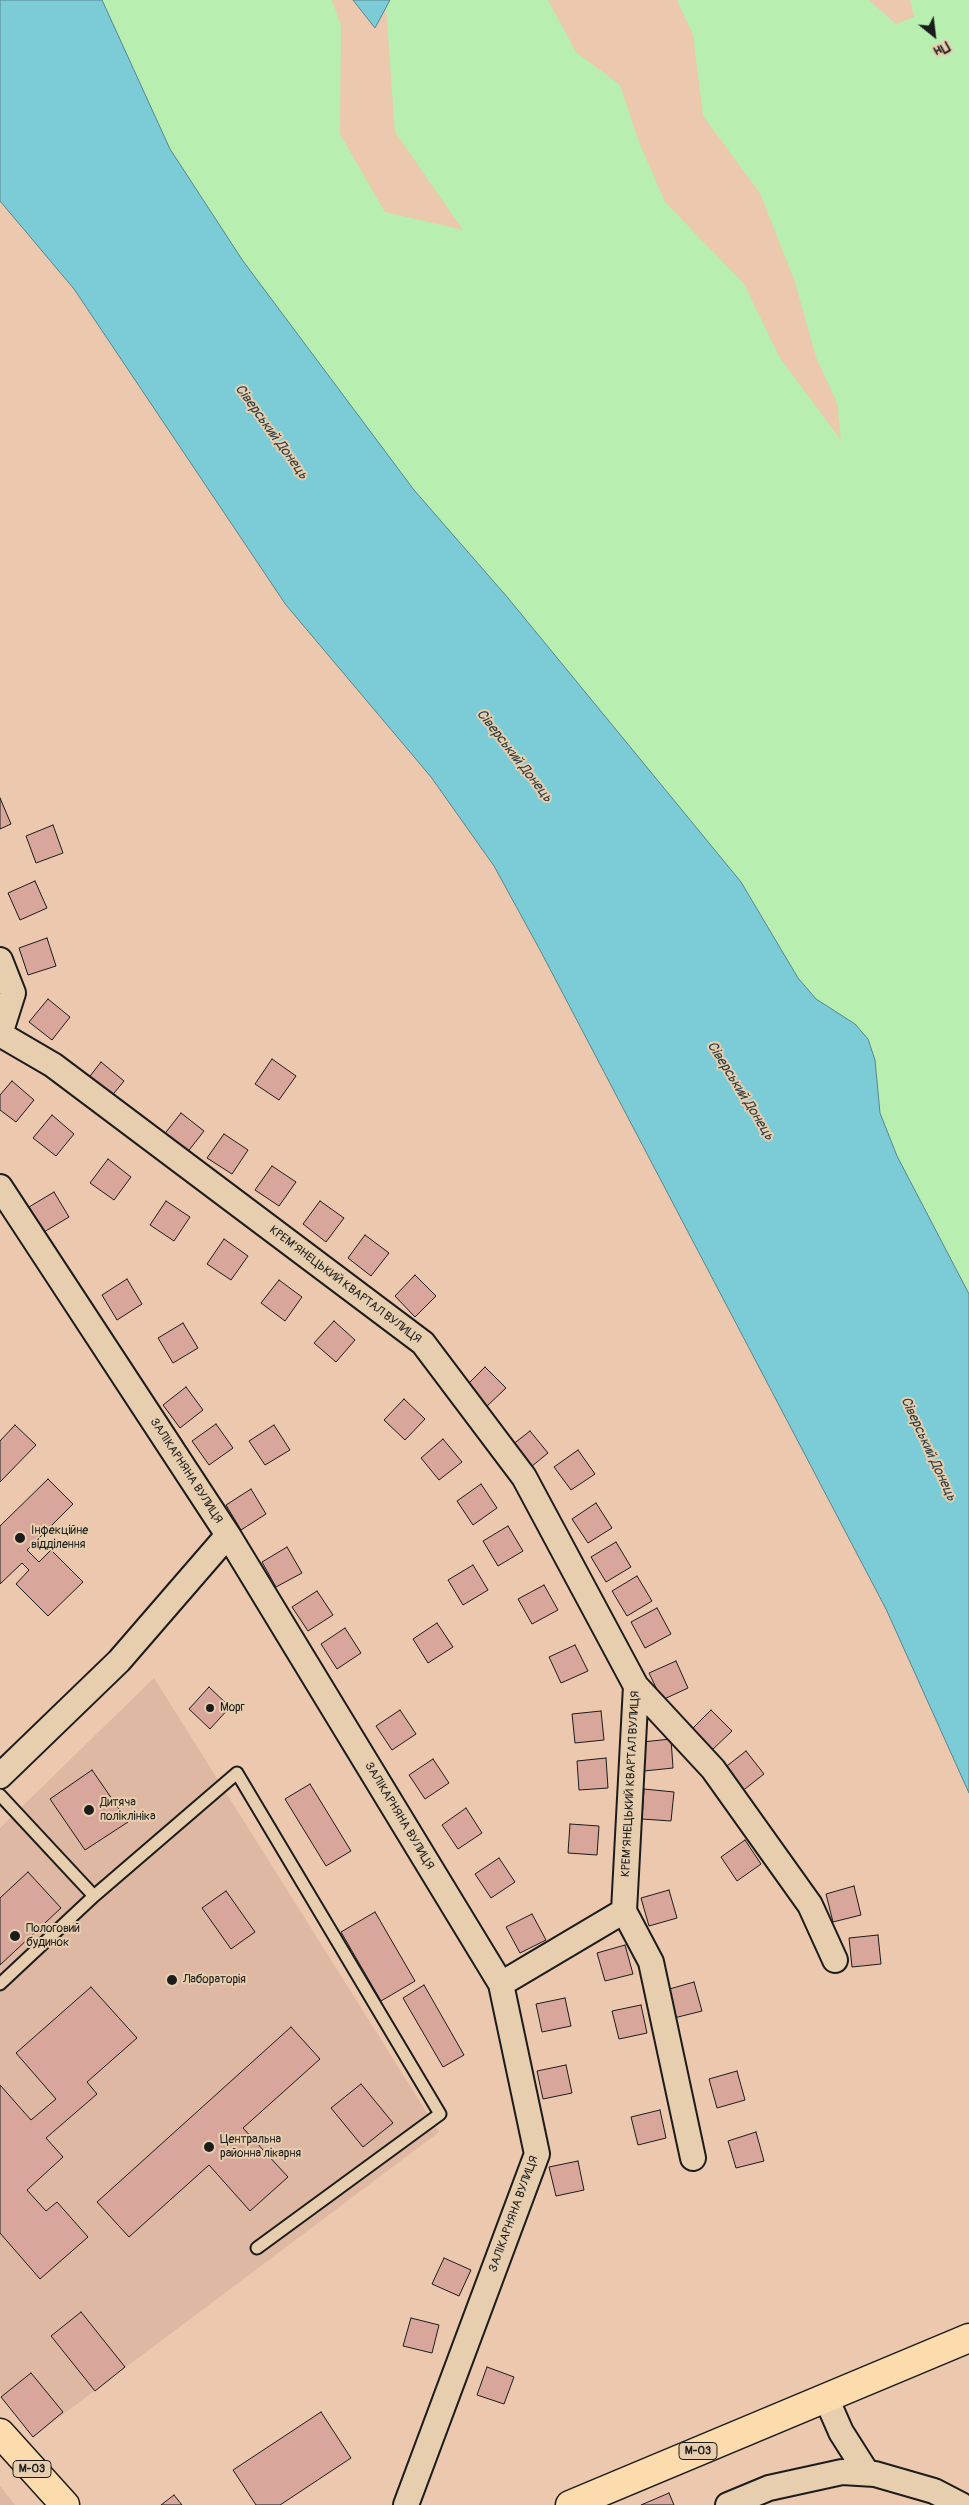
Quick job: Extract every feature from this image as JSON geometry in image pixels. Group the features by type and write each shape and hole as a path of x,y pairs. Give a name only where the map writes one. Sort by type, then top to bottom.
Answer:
{"highway":[{"name":"М-03","path":"570,2505 745,2431 827,2400 969,2338"},
{"name":"М-03","path":"0,2433 65,2505"}],"street":[{"name":"КРЕМ’ЯНЕЦЬКИЙ КВАРТАЛ ВУЛИЦЯ","path":"0,960 13,993 0,1034 53,1065 423,1343 524,1477 636,1686 624,1912"},
{"name":"ЗАЛІКАРНЯНА ВУЛИЦЯ","path":"0,1187 228,1535 501,1984 538,2154 406,2505"},
{"path":"0,1776 119,1661 228,1535"},
{"path":"636,1686 713,1769 810,1905 835,1960"},
{"path":"501,1984 624,1912 651,1962 693,2158"},
{"path":"827,2400 841,2432 871,2473"},
{"path":"728,2505 769,2488 842,2472 871,2473 934,2491 961,2505"}],"lane":[{"path":"0,1984 94,1896 237,1773 440,2114 257,2248"},
{"path":"0,1794 94,1896"}],"shaded area":[{"name":"Лабораторія","path":"154,1678 439,2132 33,2437 0,2393 0,1828"},
{"path":"0,2486 15,2505 0,2505"}],"green space":[{"path":"102,0 332,0 341,25 340,134 385,212 463,230 395,132 386,8 390,0 548,0 576,52 620,85 639,142 665,202 744,284 780,358 841,440 837,403 816,357 795,282 760,193 703,116 693,35 677,0 869,0 896,24 914,17 910,0 969,0 969,1294 897,1156 880,1113 875,1060 854,1024 816,999 798,978 741,882 508,598 414,490 243,261 170,149"}],"water":[{"name":"Сіверський Донець","path":"0,0 102,0 170,149 243,261 414,490 508,598 741,882 798,978 816,999 855,1024 868,1039 875,1060 880,1113 897,1156 969,1294 969,1793 886,1609 494,866 431,777 286,605 74,289 0,201"},
{"path":"353,0 390,0 375,28"}],"building":[{"path":"0,798 11,824 0,829"},
{"path":"53,825 63,853 36,863 26,836"},
{"path":"35,881 47,908 20,920 8,893"},
{"path":"47,938 56,966 28,975 19,948"},
{"path":"48,999 70,1017 52,1040 29,1022"},
{"path":"272,1059 296,1076 279,1100 255,1084"},
{"path":"101,1062 124,1081 105,1104 83,1085"},
{"path":"12,1081 34,1100 16,1122 0,1110 0,1095"},
{"path":"181,1113 204,1131 186,1154 163,1136"},
{"path":"52,1115 74,1134 56,1156 33,1138"},
{"path":"224,1134 248,1150 232,1174 207,1158"},
{"path":"108,1159 131,1177 114,1200 90,1183"},
{"path":"272,1166 296,1182 279,1206 255,1190"},
{"path":"54,1192 69,1217 44,1232 29,1207"},
{"path":"166,1201 190,1217 174,1241 150,1225"},
{"path":"320,1201 344,1218 326,1242 303,1224"},
{"path":"365,1235 389,1253 371,1276 348,1258"},
{"path":"224,1239 248,1256 231,1280 207,1264"},
{"path":"415,1275 436,1296 415,1317 395,1296"},
{"path":"127,1279 142,1304 117,1320 102,1295"},
{"path":"279,1280 302,1297 285,1321 261,1303"},
{"path":"334,1321 355,1340 336,1362 314,1343"},
{"path":"183,1323 198,1348 173,1363 158,1338"},
{"path":"485,1367 506,1388 485,1408 464,1388"},
{"path":"186,1387 203,1410 180,1428 163,1405"},
{"path":"404,1399 425,1419 405,1440 384,1420"},
{"path":"216,1424 233,1448 209,1465 192,1441"},
{"path":"15,1425 36,1445 0,1482 0,1441"},
{"path":"274,1425 290,1450 265,1465 249,1441"},
{"path":"530,1431 548,1453 526,1471 507,1449"},
{"path":"443,1439 462,1462 439,1480 421,1458"},
{"path":"578,1450 595,1474 571,1490 554,1467"},
{"name":"Інфекційне відділення","path":"48,1479 73,1504 27,1550 39,1562 51,1550 83,1582 48,1616 16,1584 29,1570 22,1563 0,1584 0,1526"},
{"path":"481,1484 497,1508 473,1525 457,1501"},
{"path":"251,1489 266,1514 241,1530 226,1505"},
{"path":"596,1503 612,1528 588,1543 572,1519"},
{"path":"508,1526 523,1551 498,1566 483,1541"},
{"path":"616,1542 631,1567 606,1582 591,1557"},
{"path":"287,1547 302,1573 276,1587 262,1562"},
{"path":"473,1565 488,1590 463,1605 448,1580"},
{"path":"637,1576 652,1601 627,1616 612,1591"},
{"path":"544,1585 558,1610 532,1624 518,1599"},
{"path":"317,1591 333,1615 308,1631 292,1607"},
{"path":"657,1608 671,1634 645,1648 631,1622"},
{"path":"437,1623 453,1647 428,1663 413,1639"},
{"path":"345,1628 361,1653 337,1669 321,1644"},
{"path":"575,1645 588,1671 561,1683 549,1657"},
{"path":"676,1661 688,1688 662,1700 649,1673"},
{"name":"Морг","path":"209,1687 230,1707 210,1729 189,1709"},
{"path":"400,1710 416,1734 392,1750 376,1726"},
{"path":"711,1710 732,1731 711,1751 690,1731"},
{"path":"601,1711 604,1740 575,1743 572,1714"},
{"path":"671,1739 673,1768 644,1771 642,1742"},
{"path":"746,1751 764,1774 741,1792 723,1769"},
{"path":"606,1758 608,1788 579,1790 577,1761"},
{"path":"433,1759 449,1783 425,1799 409,1775"},
{"name":"Дитяча поліклініка","path":"92,1770 128,1822 85,1850 50,1799"},
{"path":"310,1784 351,1851 326,1866 285,1799"},
{"path":"644,1789 674,1792 671,1821 642,1819"},
{"path":"466,1808 482,1833 458,1849 442,1825"},
{"path":"570,1824 599,1826 597,1855 568,1853"},
{"path":"745,1840 761,1864 737,1881 721,1857"},
{"path":"499,1858 515,1882 491,1898 475,1874"},
{"name":"Пологовий будинок","path":"28,1872 61,1908 0,1965 0,1898"},
{"path":"854,1886 861,1915 833,1922 826,1894"},
{"path":"669,1890 677,1918 649,1926 641,1898"},
{"path":"226,1891 255,1932 231,1949 202,1908"},
{"path":"375,1912 415,1981 381,2001 341,1932"},
{"path":"532,1914 546,1940 520,1953 506,1927"},
{"path":"878,1935 881,1964 852,1967 849,1938"},
{"path":"625,1945 633,1974 605,1981 597,1953"},
{"path":"694,1982 702,2011 674,2018 666,1990"},
{"path":"424,1985 464,2055 443,2067 403,1998"},
{"path":"91,1987 137,2038 87,2082 97,2094 46,2138 63,2157 27,2190 46,2211 57,2202 88,2237 40,2279 0,2233 0,2085 31,2120 56,2099 16,2053"},
{"path":"565,1998 571,2026 542,2032 536,2004"},
{"path":"641,2005 647,2033 619,2039 612,2011"},
{"name":"Центральна районна лікарня","path":"291,2027 320,2059 243,2128 288,2177 250,2211 209,2165 129,2237 97,2202"},
{"path":"566,2065 572,2093 543,2099 537,2071"},
{"path":"737,2071 745,2100 717,2108 709,2079"},
{"path":"361,2084 393,2123 363,2147 331,2108"},
{"path":"660,2110 666,2138 638,2145 631,2117"},
{"path":"756,2132 764,2161 736,2168 728,2141"},
{"path":"578,2161 584,2190 556,2196 549,2167"},
{"path":"444,2258 471,2270 459,2296 432,2284"},
{"path":"81,2312 125,2367 95,2391 51,2336"},
{"path":"411,2318 439,2325 432,2353 403,2346"},
{"path":"487,2367 514,2377 504,2404 477,2395"},
{"path":"31,2373 63,2412 33,2437 1,2397"},
{"path":"321,2412 351,2458 280,2505 256,2505 233,2470"},
{"path":"669,2493 674,2505 641,2505"},
{"path":"174,2495 182,2505 161,2505"}],"place":[{"name":"Інфекційне відділення","path":"20,1538"},
{"name":"Морг","path":"210,1708"},
{"name":"Дитяча поліклініка","path":"89,1810"},
{"name":"Пологовий будинок","path":"15,1936"},
{"name":"Лабораторія","path":"172,1980"},
{"name":"Центральна районна лікарня","path":"209,2147"}]}
